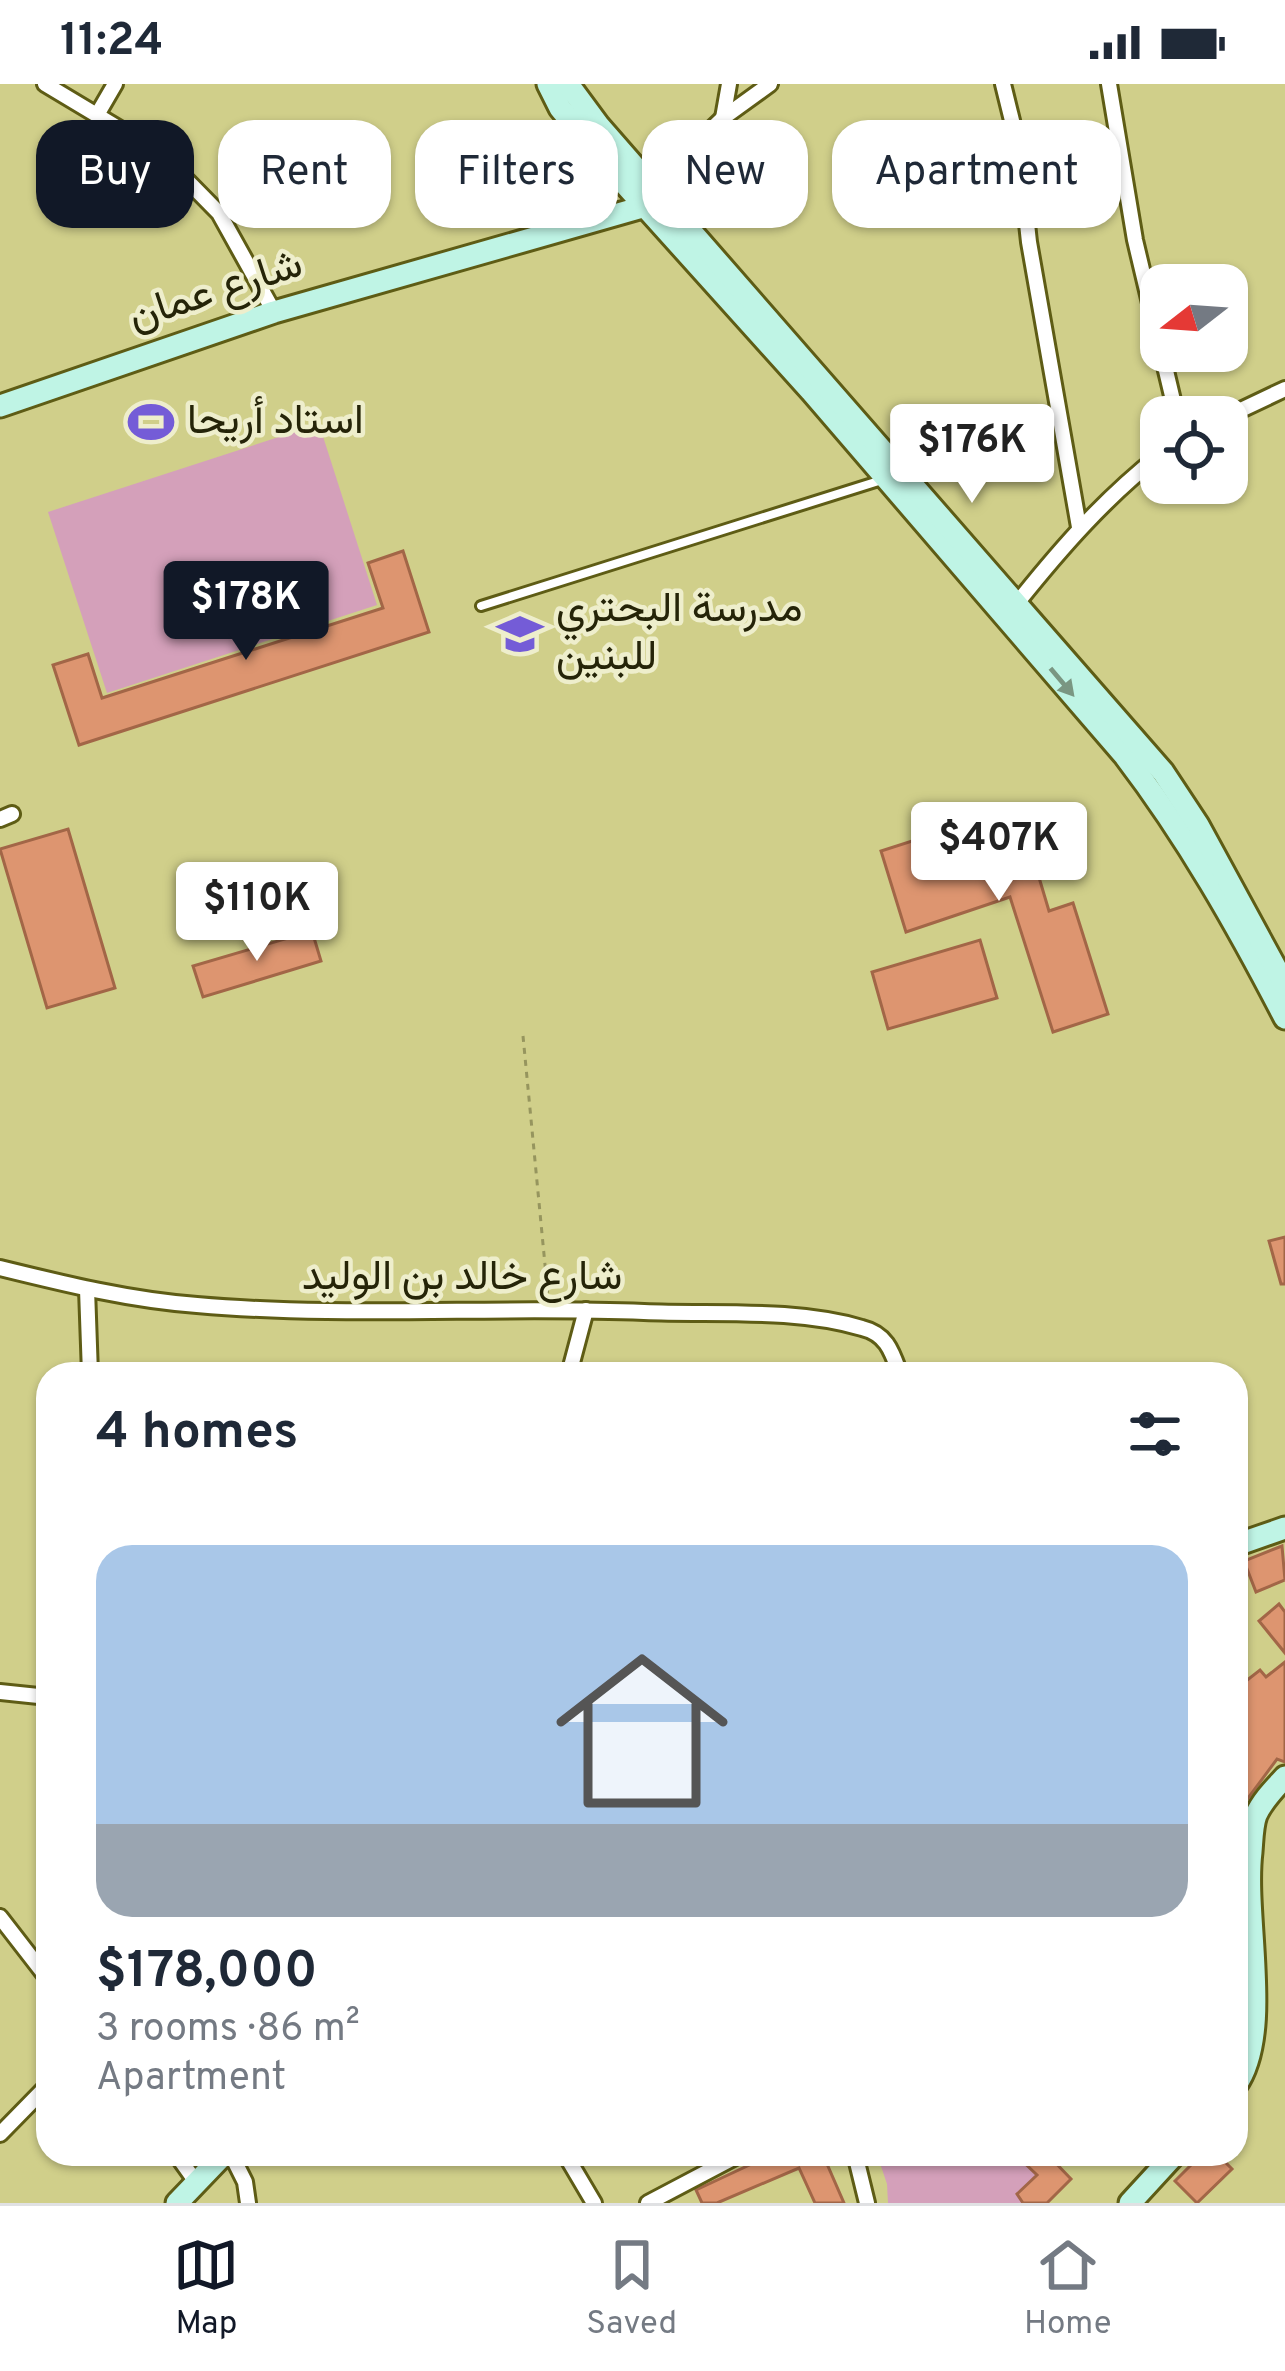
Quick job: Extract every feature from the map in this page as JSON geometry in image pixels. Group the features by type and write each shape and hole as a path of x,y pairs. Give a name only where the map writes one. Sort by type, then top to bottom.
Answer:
{"main road":[{"path":"548,84 560,108 642,189"},
{"path":"568,84 642,186"},
{"name":"شارع عمان","path":"0,406 274,312 642,198"},
{"path":"676,228 1163,805 1285,1018"},
{"path":"678,228 1018,602 1163,772 1198,825 1285,985"},
{"path":"1248,1541 1285,1528"},
{"path":"1248,1872 1256,1814 1285,1778"},
{"path":"1248,1896 1255,2000 1248,2058"},
{"path":"177,2203 214,2166"},
{"path":"1130,2203 1164,2166"}],"street":[{"path":"45,84 160,153 219,212 274,312"},
{"path":"97,115 115,84"},
{"path":"718,84 723,118"},
{"path":"723,118 729,84"},
{"path":"723,118 770,84"},
{"path":"1003,84 1018,149 1029,242 1079,527"},
{"path":"1109,84 1135,240 1172,396"},
{"path":"1248,407 1285,389"},
{"path":"1018,602 1079,527 1140,470"},
{"name":"شارع خالد بن الوليد","path":"0,1268 87,1289 194,1305 280,1310 550,1309 819,1319 866,1328 889,1344 896,1362"},
{"path":"87,1289 90,1362"},
{"path":"572,1362 586,1310"},
{"path":"0,1692 36,1696"},
{"path":"0,1917 36,1964"},
{"path":"0,2134 36,2097"},
{"path":"185,2166 196,2182"},
{"path":"235,2166 245,2182 248,2203"},
{"path":"573,2166 594,2203"},
{"path":"648,2203 718,2166"},
{"path":"859,2166 867,2203"}],"lane":[{"path":"481,606 887,478"}],"path":[{"path":"523,1036 550,1309"}],"shaded area":[{"path":"319,424 377,605 107,693 48,512"},
{"path":"881,2166 1028,2166 1037,2175 1018,2193 1023,2203 888,2203"}],"building":[{"path":"403,551 429,632 79,745 53,665 88,654 102,698 383,608 368,563"},
{"path":"1018,807 1049,911 1073,903 1108,1014 1053,1032 1010,897 906,932 881,851"},
{"path":"68,829 115,988 47,1008 0,849"},
{"path":"312,931 321,961 203,997 193,966"},
{"path":"980,940 997,998 888,1029 872,972"},
{"path":"1285,1237 1285,1284 1281,1284 1269,1241"},
{"path":"1282,1546 1285,1580 1256,1592 1248,1559"},
{"path":"1279,1604 1285,1612 1285,1653 1259,1621"},
{"path":"1285,1662 1285,1762 1277,1759 1248,1798 1248,1679 1260,1670 1266,1677"},
{"path":"747,2166 828,2166 844,2203 815,2203 799,2168 717,2203 702,2203 696,2190"},
{"path":"1028,2166 1059,2166 1071,2179 1047,2203 1023,2203 1017,2194 1037,2175"},
{"path":"1190,2166 1232,2169 1197,2203 1175,2181"}],"place":[{"name":"استاد أريحا","path":"151,422"},
{"name":"مدرسة البحتري للبنين","path":"520,634"}]}
